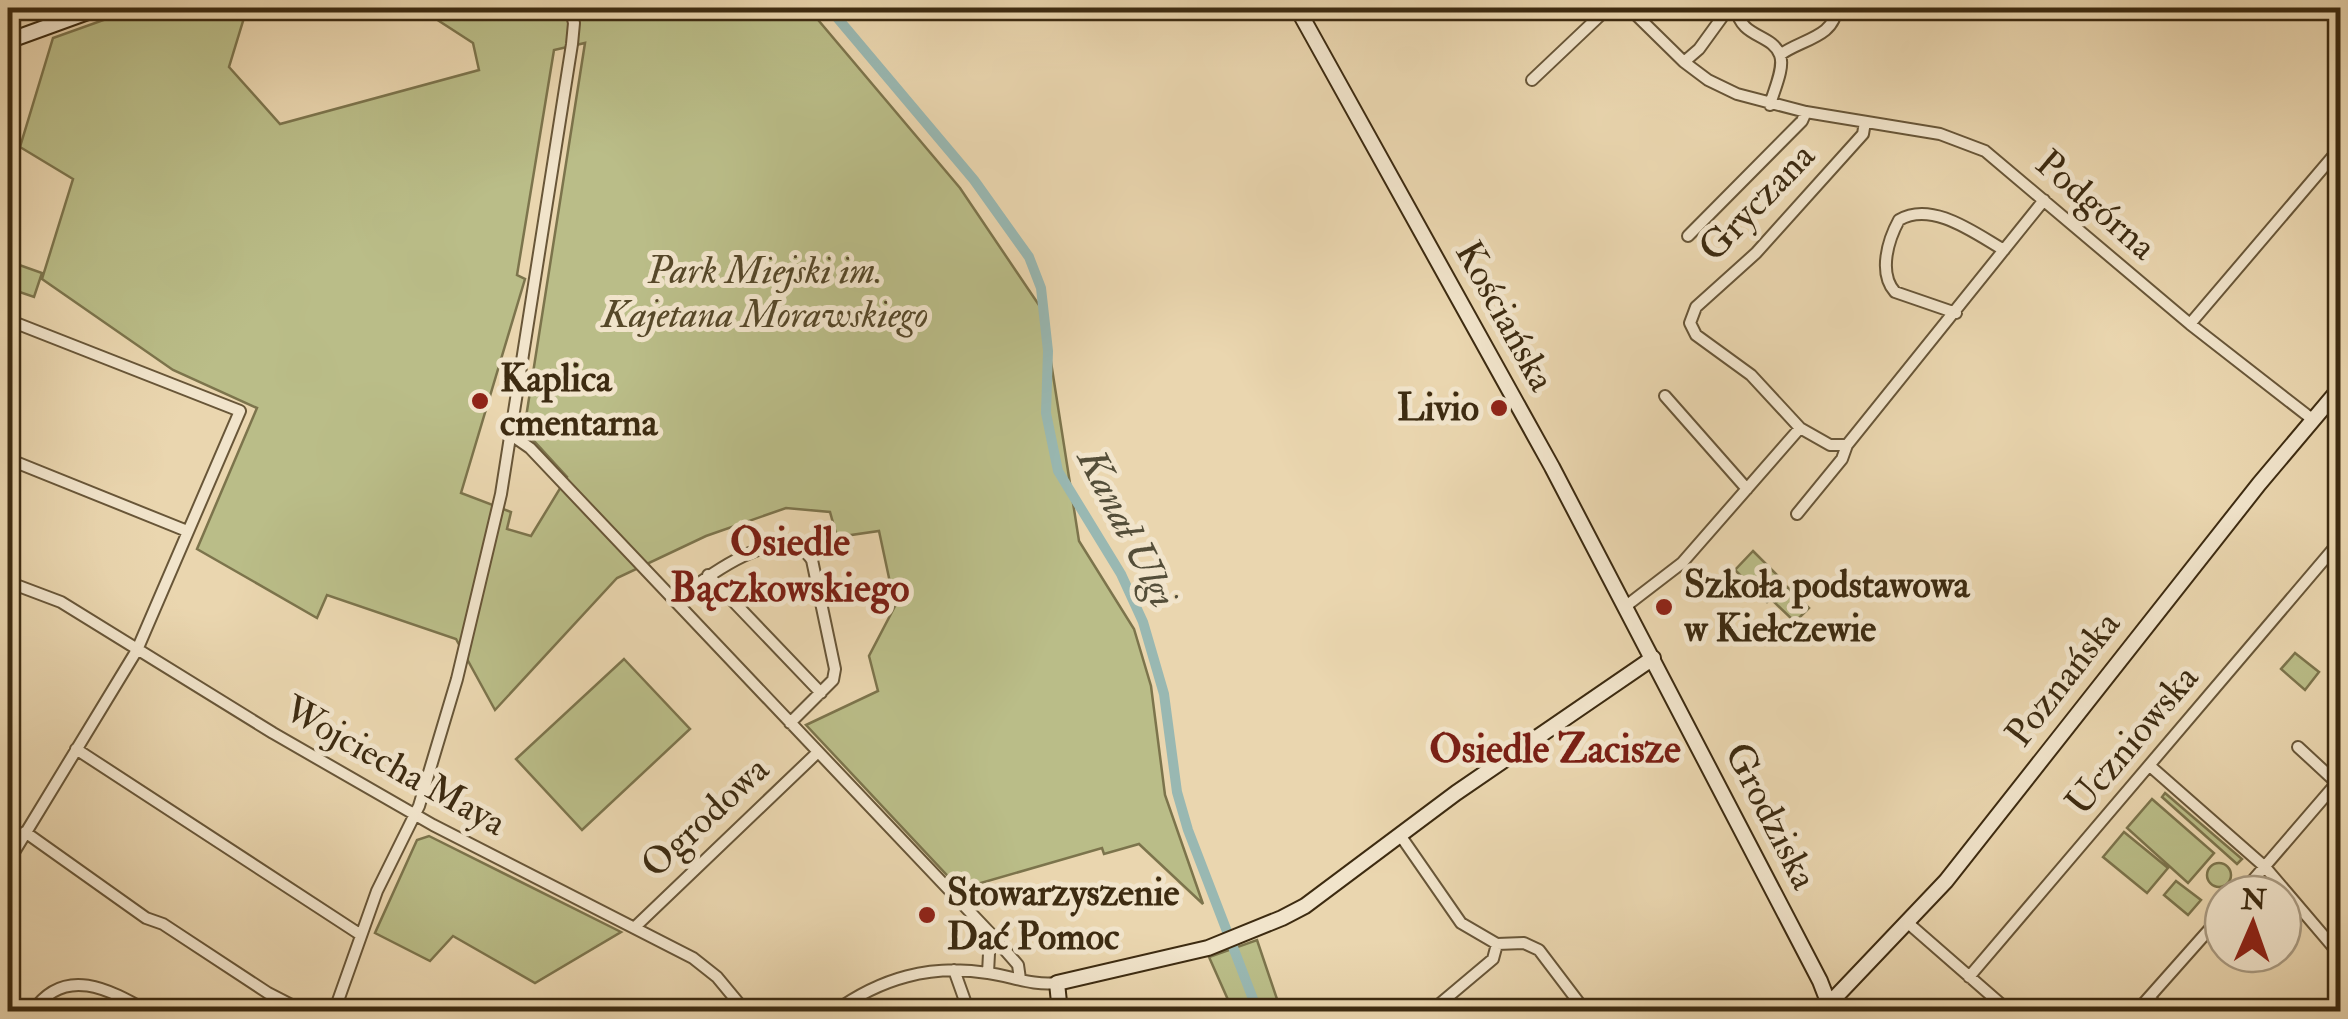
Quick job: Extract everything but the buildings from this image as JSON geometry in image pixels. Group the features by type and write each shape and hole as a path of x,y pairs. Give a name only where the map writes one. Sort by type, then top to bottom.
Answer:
{"street":[{"path":"8,42 98,8"},
{"path":"334,1012 377,891 416,814 462,661 510,434 572,44 574,23 570,8"},
{"name":"Kościańska","path":"1297,8 1653,658"},
{"path":"1532,80 1608,8"},
{"name":"Podgórna","path":"1628,8 1684,62 1708,80 1737,94 1770,105 1940,134 1968,142 2000,161 2190,324 2312,420"},
{"path":"1684,62 1699,49 1728,10 1736,8 1745,28 1780,54 1770,105"},
{"path":"1780,54 1814,39 1836,17 1836,8"},
{"path":"1688,236 1802,121 1806,112"},
{"name":"Gryczana","path":"1800,428 1751,375 1696,336 1690,323 1696,307 1756,253 1863,134 1865,122"},
{"path":"2190,324 2340,148"},
{"path":"1797,514 1842,458 1847,445 2044,200"},
{"path":"1956,312 1902,295 1890,287 1886,265 1900,220 1913,213 1936,217 1964,226 2004,250"},
{"path":"8,320 240,411 137,650 8,862"},
{"name":"Poznańska","path":"1828,1009 1946,880 2340,388"},
{"path":"1665,396 1748,489"},
{"path":"1626,606 1682,564 1800,428 1830,446 1847,445"},
{"path":"510,434 530,448 990,933 1018,965 1020,979"},
{"path":"8,460 187,532"},
{"name":"Uczniowska","path":"1969,977 2340,540"},
{"path":"675,601 720,566 780,544 792,544 806,551 812,560 836,669 833,680 790,724"},
{"path":"708,576 821,692"},
{"name":"Wojciecha Maya","path":"8,582 61,602 416,814 707,968 746,1012"},
{"path":"834,1012 884,981 907,974 988,972 1039,984 1212,946 1248,934 1304,906 1653,658"},
{"name":"Grodziska","path":"1653,658 1828,1009"},
{"path":"2258,874 2339,781 2298,747"},
{"path":"76,749 361,935"},
{"name":"Ogrodowa","path":"635,927 818,752"},
{"path":"2150,766 2264,867 2340,955"},
{"path":"25,832 146,918 163,924 268,993 305,1012"},
{"path":"1400,835 1462,923 1497,944 1524,943 1539,950 1586,1012"},
{"path":"1908,922 2010,1012"},
{"path":"988,972 990,933"},
{"path":"2136,1012 2203,937"},
{"path":"1430,1012 1493,959 1497,944"},
{"path":"954,970 969,1012"},
{"path":"1056,982 1060,1012"},
{"path":"32,1012 48,994 93,984 149,1012"},
{"path":"2150,998 2162,1012"},
{"path":"8,1006 15,1012"}],"green space":[{"name":"Park Miejski im. Kajetana Morawskiego","path":"137,8 247,8 229,67 280,124 479,70 473,43 419,8 808,8 960,188 1043,311 1079,541 1134,629 1151,686 1165,795 1203,904 1139,844 1104,854 1102,848 960,889 806,725 878,691 869,656 895,606 879,531 837,537 830,512 786,508 706,536 617,578 495,710 456,639 327,595 317,618 197,549 257,408 173,370 42,279 73,179 20,147 53,38","holes":["585,43 524,430 567,477 531,536 507,529 511,512 461,493 525,279 517,275 554,50"]},
{"path":"8,261 42,273 34,297 8,288"},
{"path":"1753,551 1785,583 1767,602 1735,570"},
{"path":"1786,586 1809,608 1795,622 1773,601"},
{"path":"2295,653 2319,672 2305,690 2281,669"},
{"path":"624,659 690,729 582,830 516,759"},
{"path":"2165,793 2242,859 2237,864 2162,797"},
{"path":"2152,799 2214,853 2188,883 2127,828"},
{"path":"2124,832 2168,868 2147,893 2103,857"},
{"path":"429,836 621,932 535,983 453,936 430,961 375,933 417,840"},
{"path":"2219,863 2231,874 2207,874"},
{"path":"2176,881 2201,900 2188,915 2164,895"},
{"path":"1257,940 1282,1011 1233,1011 1209,957"}],"waterway":[{"name":"Kanał Ulgi","path":"829,8 974,180 1029,257 1041,288 1048,351 1046,413 1058,471 1121,574 1143,622 1164,694 1177,792 1188,830 1258,1012"}],"place":[{"name":"Kaplica cmentarna","path":"480,401"},
{"name":"Livio","path":"1499,408"},
{"name":"Szkoła podstawowa w Kiełczewie","path":"1664,607"},
{"name":"Stowarzyszenie Dać Pomoc","path":"927,915"}],"district":[{"name":"Osiedle Bączkowskiego","path":"790,565"},
{"name":"Osiedle Zacisze","path":"1555,749"}]}
